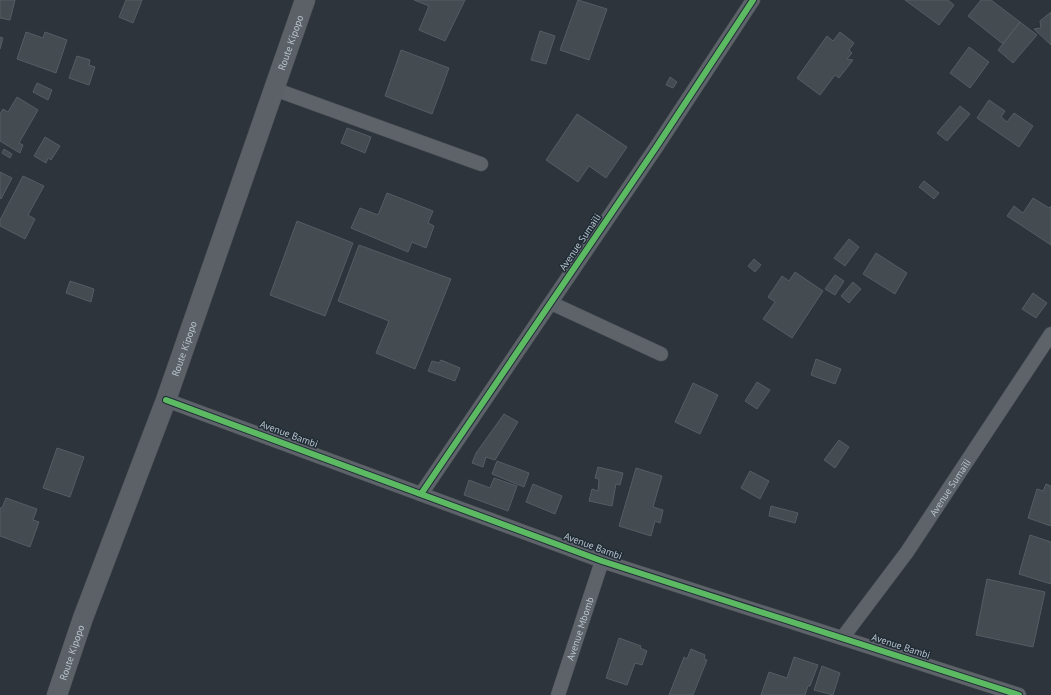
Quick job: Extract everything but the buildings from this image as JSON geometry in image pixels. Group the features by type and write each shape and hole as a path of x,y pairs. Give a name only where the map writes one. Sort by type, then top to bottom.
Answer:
{"main road":[{"name":"Route Kipopo","path":"57,695 83,618 166,400 305,0"}],"street":[{"name":"Avenue Sumaïli","path":"421,494 551,303 753,0"},
{"path":"274,89 481,164"},
{"path":"551,303 661,354"},
{"name":"Avenue Sumaïli","path":"843,637 907,552 1051,334"},
{"name":"Avenue Bambi","path":"166,400 602,561 843,637 1019,695"},
{"name":"Avenue Mbomb","path":"558,695 602,561"}],"cycle path":[{"path":"421,494 657,146 753,0"},
{"path":"166,400 602,561 1019,695"}]}
